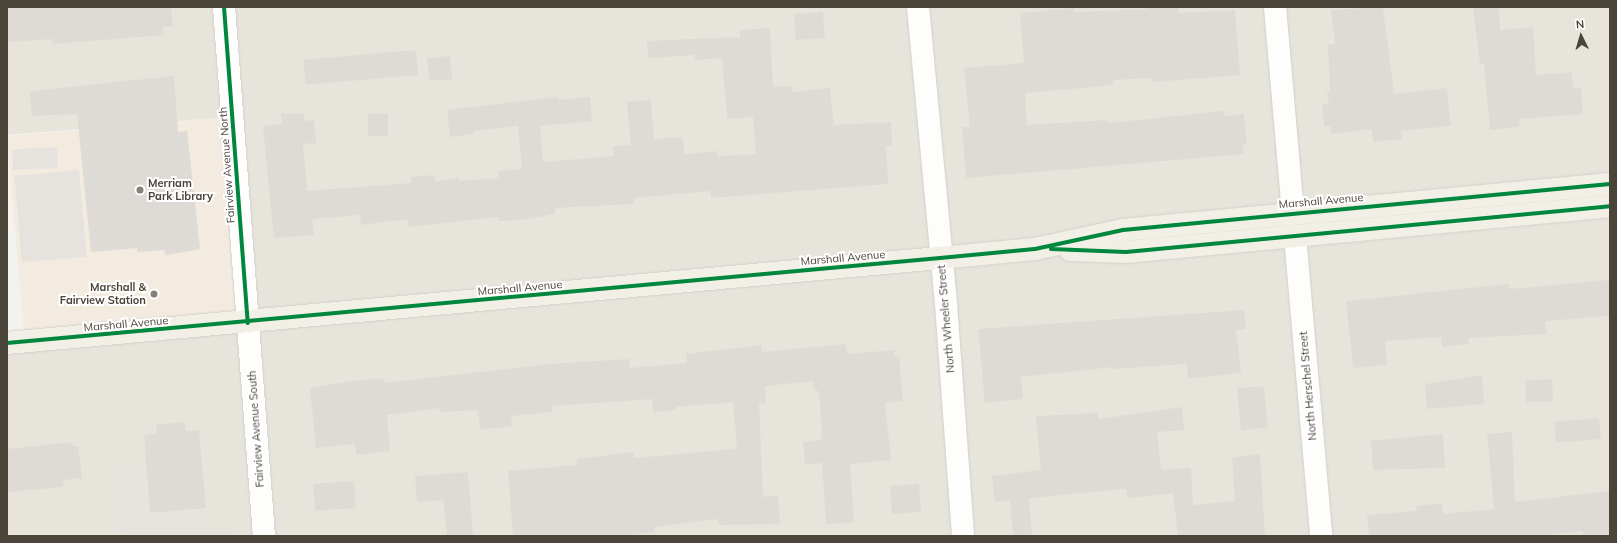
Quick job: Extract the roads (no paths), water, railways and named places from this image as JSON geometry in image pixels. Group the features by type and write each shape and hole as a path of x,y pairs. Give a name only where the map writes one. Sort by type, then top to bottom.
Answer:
{"main road":[{"name":"Marshall Avenue","path":"7,343 248,323 1035,249 1123,230 1610,184"},
{"name":"Marshall Avenue","path":"1035,249 1126,252 1610,206"}],"street":[{"name":"Fairview Avenue North","path":"224,7 248,323"},
{"name":"North Wheeler Street","path":"918,7 963,536"},
{"path":"1275,7 1293,213"},
{"name":"North Herschel Street","path":"1295,236 1320,536"},
{"name":"Fairview Avenue South","path":"248,323 264,536"}],"place":[{"name":"Merriam Park Library","path":"140,190"},
{"name":"Marshall & Fairview Station","path":"154,294"}]}
